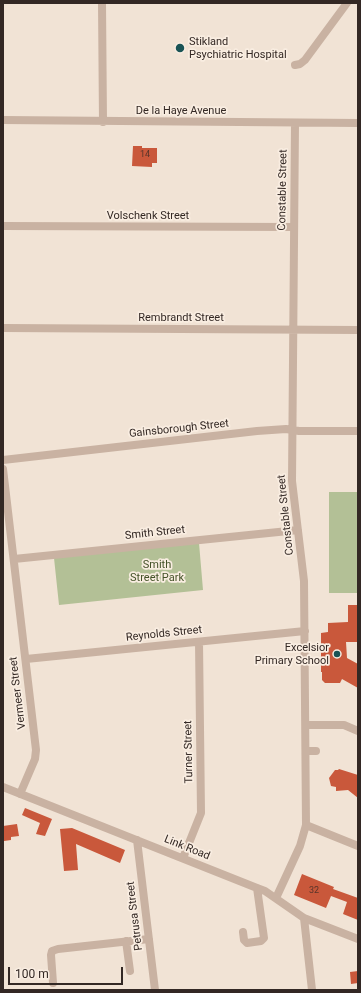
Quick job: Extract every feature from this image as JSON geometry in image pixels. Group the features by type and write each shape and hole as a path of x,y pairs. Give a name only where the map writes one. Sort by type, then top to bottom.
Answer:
{"street":[{"path":"102,3 103,122"},
{"path":"295,65 300,64 310,54 347,3"},
{"name":"De la Haye Avenue","path":"3,120 358,123"},
{"name":"Constable Street","path":"276,898 300,846 306,825 304,581 292,481 295,123"},
{"name":"Volschenk Street","path":"3,226 293,227"},
{"name":"Rembrandt Street","path":"3,328 358,330"},
{"name":"Gainsborough Street","path":"3,460 257,431 286,429 358,431"},
{"name":"Vermeer Street","path":"3,468 36,753 34,762 20,794"},
{"name":"Smith Street","path":"14,559 298,530"},
{"name":"Reynolds Street","path":"26,659 305,631"},
{"name":"Turner Street","path":"183,858 201,813 199,642"},
{"path":"306,725 344,725 358,731"},
{"path":"306,751 316,751"},
{"name":"Link Road","path":"3,787 257,888 276,898 304,918 358,939"},
{"path":"306,825 358,846"},
{"name":"Petrusa Street","path":"137,840 155,990"},
{"path":"243,932 244,940 247,943 261,941 264,938 257,888"},
{"path":"304,918 312,990"},
{"path":"53,983 52,951 58,949 149,939"},
{"path":"126,942 130,971"}],"green space":[{"path":"329,492 358,492 358,593 329,593"},
{"name":"Smith Street Park","path":"199,543 203,590 59,605 54,558"}],"building":[{"path":"133,146 142,146 142,148 157,148 157,163 152,163 152,167 132,166"},
{"path":"348,605 358,605 358,642 346,642 347,658 358,664 358,688 342,679 340,683 325,683 322,680 321,672 321,633 328,632 328,623 348,622"},
{"path":"339,769 358,775 358,798 348,790 336,791 336,787 331,786 329,778 335,770"},
{"path":"25,808 52,819 45,836 36,834 40,823 22,815"},
{"path":"17,824 19,836 11,837 11,840 4,841 3,826"},
{"path":"72,828 125,850 120,863 76,844 78,870 64,871 60,829"},
{"path":"302,874 334,887 333,889 358,898 358,920 343,914 347,902 331,896 326,908 294,895"},
{"path":"358,971 358,983 351,984 350,972"}],"place":[{"name":"Stikland Psychiatric Hospital","path":"180,48"},
{"name":"Excelsior Primary School","path":"337,654"}]}
